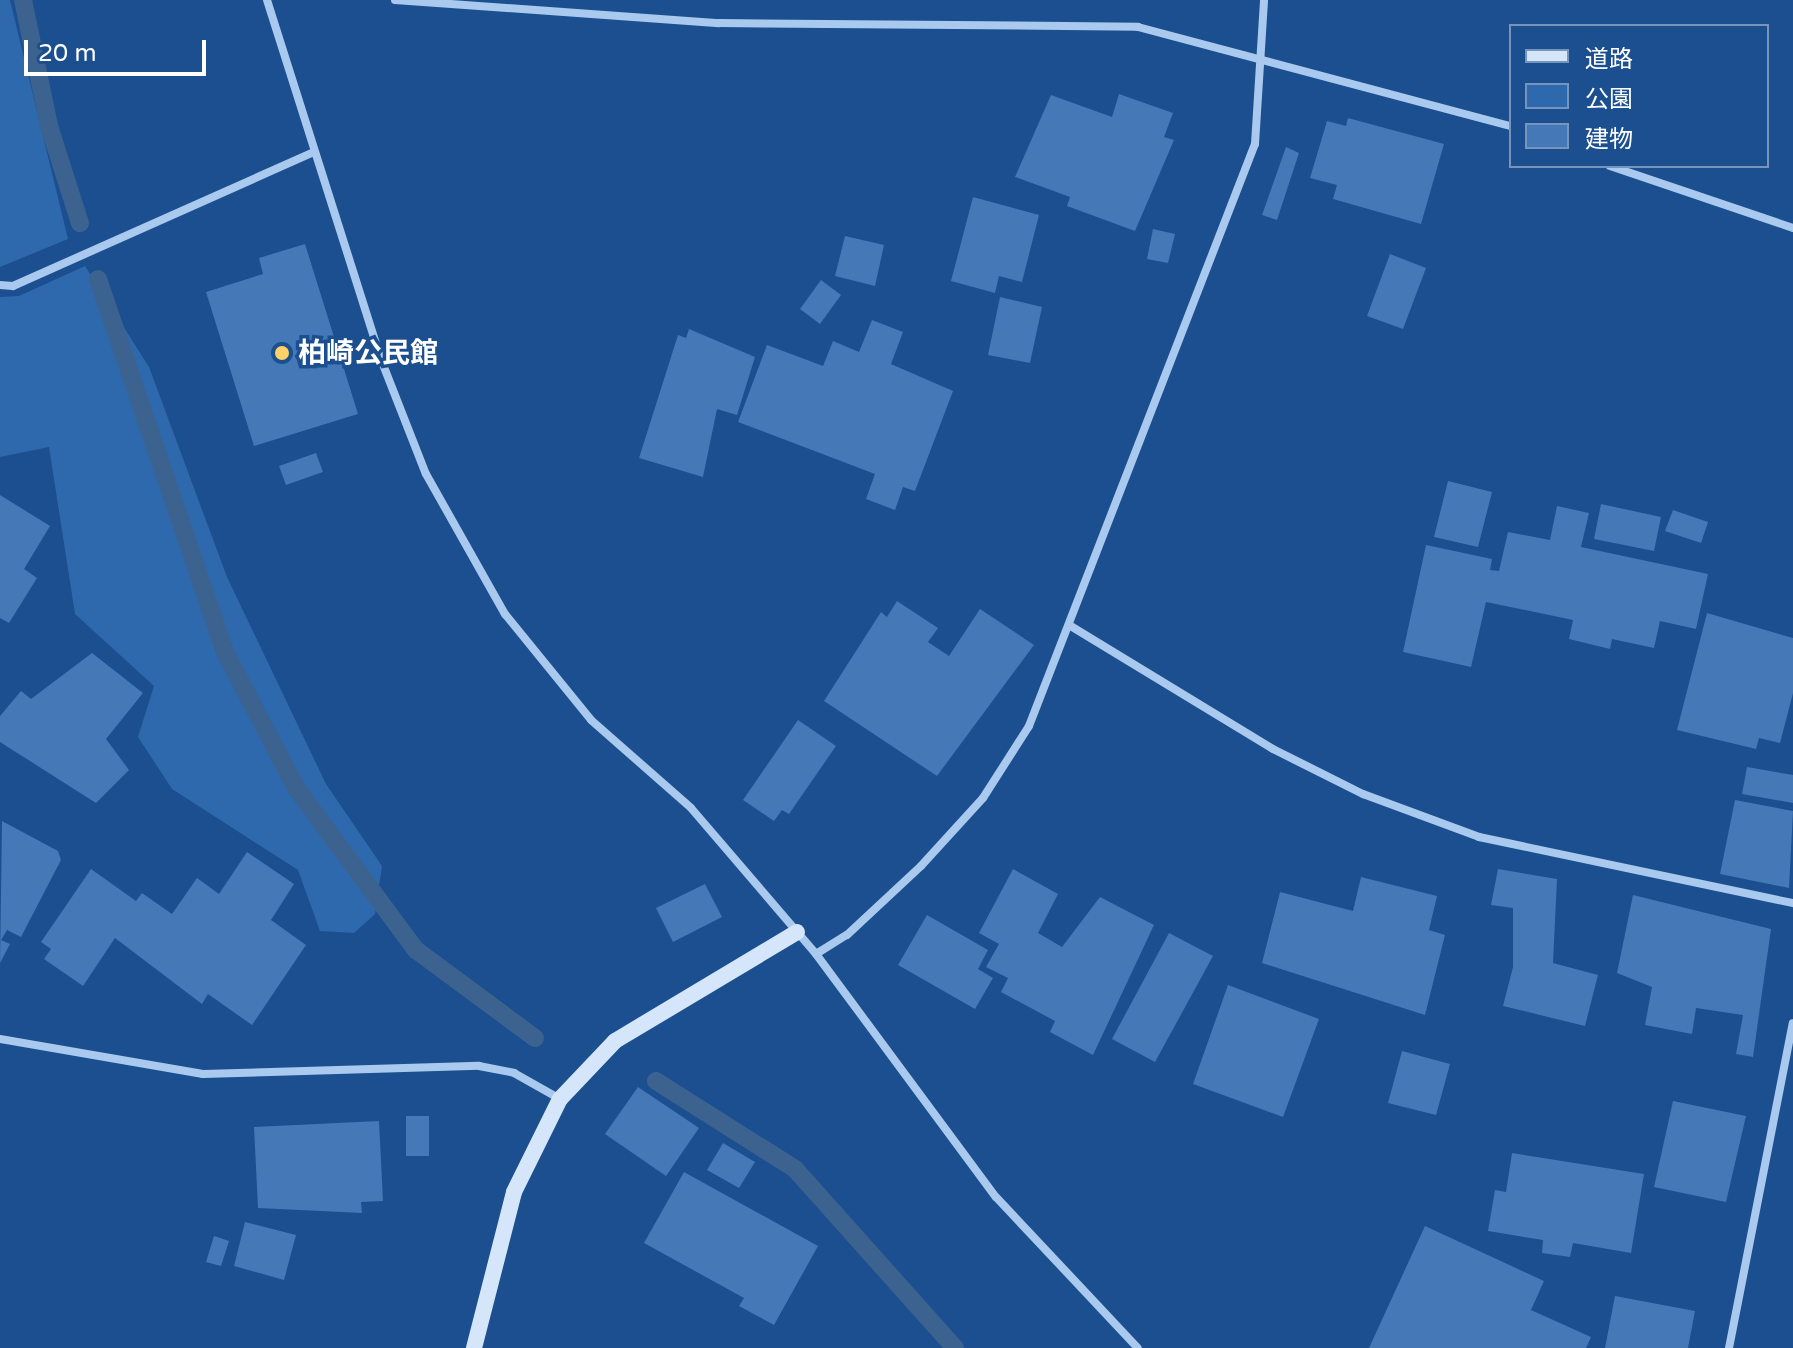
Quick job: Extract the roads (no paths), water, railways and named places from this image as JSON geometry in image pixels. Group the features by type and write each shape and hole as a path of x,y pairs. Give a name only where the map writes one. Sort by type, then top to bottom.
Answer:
{"street":[{"path":"267,0 314,152 426,474 505,614 591,720 691,808 816,954 996,1197 1138,1348"},
{"path":"395,0 719,23 1138,27 1509,125"},
{"path":"816,954 847,935 983,798 1029,726 1255,144 1264,0"},
{"path":"0,285 13,286 314,152"},
{"path":"1616,168 1793,228"},
{"path":"1069,625 1273,749 1363,794 1479,837 1793,903"},
{"path":"474,1348 514,1192 560,1099 615,1041 797,932"},
{"path":"1729,1348 1793,1023"},
{"path":"0,1039 203,1074 465,1064 514,1073 560,1099"}],"waterway":[{"path":"23,0 49,126 80,223"},
{"path":"98,279 224,650 296,788 416,950 535,1038"},
{"path":"656,1081 795,1169 955,1348"}],"place":[{"name":"柏崎公民館","path":"282,353"}]}
